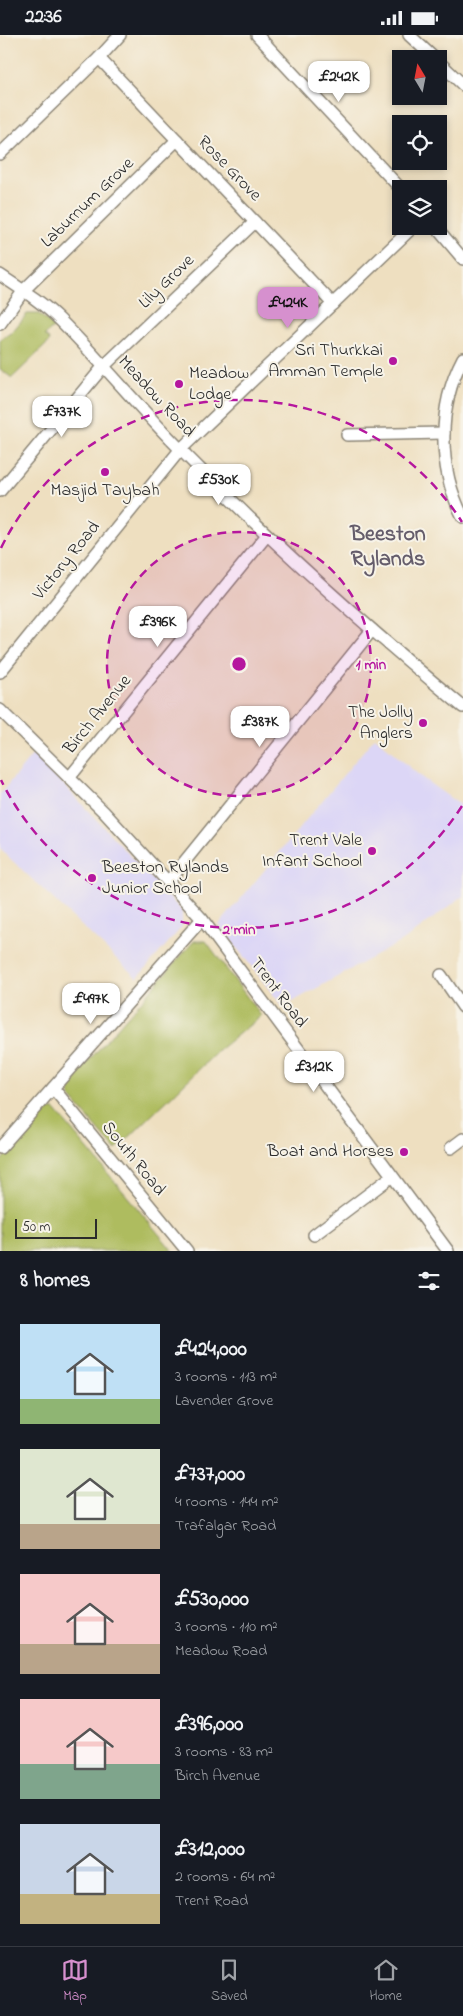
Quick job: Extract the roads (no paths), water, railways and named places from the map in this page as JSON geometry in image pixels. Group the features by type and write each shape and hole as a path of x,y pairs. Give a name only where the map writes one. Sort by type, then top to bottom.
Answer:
{"street":[{"path":"0,154 99,58 120,35"},
{"path":"257,35 393,180"},
{"path":"409,35 425,50"},
{"name":"Rose Grove","path":"99,58 333,304"},
{"path":"448,71 463,85"},
{"name":"Laburnum Grove","path":"0,324 24,290 177,140"},
{"name":"Lily Grove","path":"0,491 103,367 255,222"},
{"name":"Victory Road","path":"0,672 180,450 405,235"},
{"path":"443,235 463,259"},
{"name":"Meadow Road","path":"0,275 24,290 60,320 180,450 267,535 372,630 463,707"},
{"path":"463,359 449,393 444,433 447,475 463,517"},
{"path":"347,435 444,433"},
{"name":"Birch Avenue","path":"69,778 267,535"},
{"path":"168,881 372,630"},
{"name":"Trent Road","path":"0,710 69,778 202,919 391,1177 448,1251"},
{"path":"0,1148 202,919"},
{"path":"441,975 463,1007"},
{"name":"South Road","path":"53,1088 187,1251"},
{"path":"451,1148 463,1139"},
{"path":"314,1235 391,1177"}],"place":[{"name":"Sri Thurkkai Amman Temple","path":"393,361"},
{"name":"Meadow Lodge","path":"179,384"},
{"name":"Masjid Taybah","path":"105,472"},
{"name":"The Jolly Anglers","path":"423,723"},
{"name":"Trent Vale Infant School","path":"372,851"},
{"name":"Beeston Rylands Junior School","path":"92,878"},
{"name":"Boat and Horses","path":"404,1152"}],"district":[{"name":"Beeston Rylands","path":"388,548"}]}
